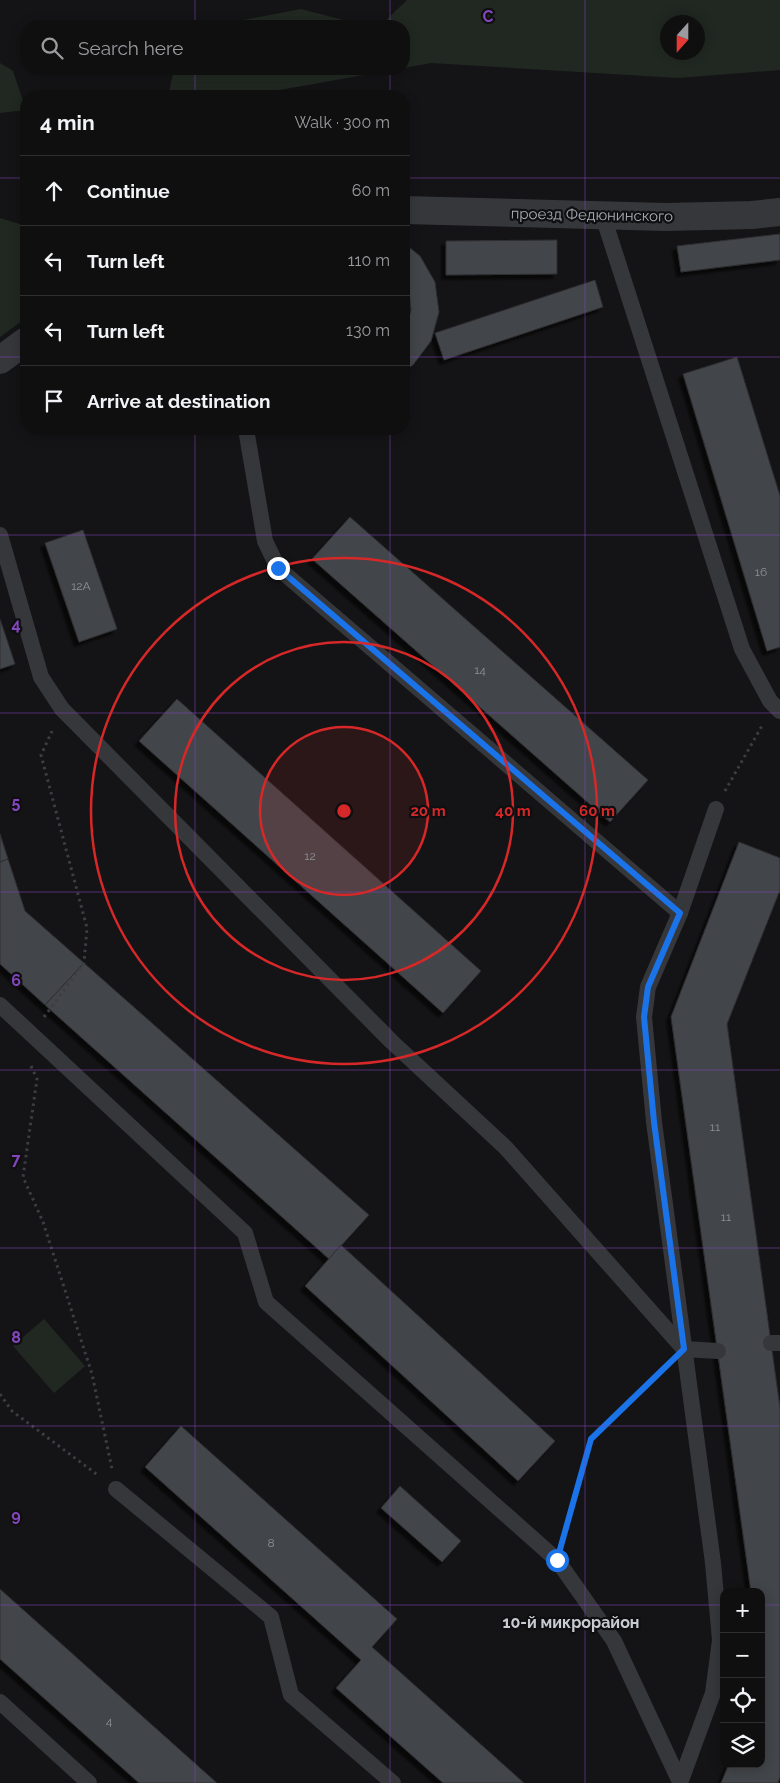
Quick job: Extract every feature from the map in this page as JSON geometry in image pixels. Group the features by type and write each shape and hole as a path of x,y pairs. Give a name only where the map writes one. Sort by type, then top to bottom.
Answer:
{"street":[{"name":"проезд Федюнинского","path":"410,210 603,216 742,216 780,212"},
{"path":"0,360 20,345"}],"lane":[{"path":"603,216 742,649 770,701 773,715"},
{"path":"247,435 265,541 278,568 680,913"},
{"path":"0,535 41,677 62,709 392,1042 506,1148 684,1349 718,1351"},
{"path":"680,1783 714,1692 720,1640 713,1563 654,1122 644,1017 648,987 680,913 720,802"},
{"path":"0,1005 245,1232 266,1302 557,1560 614,1642 680,1783"},
{"path":"116,1489 271,1618 291,1695 393,1783"},
{"path":"0,1702 89,1783"}],"path":[{"path":"720,802 742,758 773,715"},
{"path":"557,1560 591,1439 684,1349"},
{"path":"0,1394 12,1411 116,1489"}],"shaded area":[{"path":"407,0 780,0 780,70 678,78 431,63 410,67 410,20 386,20"},
{"path":"301,9 343,20 243,20"},
{"path":"0,63 13,71 20,92 20,111 0,113"},
{"path":"173,75 364,75 279,90 169,90"},
{"path":"0,218 20,224 20,322 0,337"},
{"path":"44,1319 85,1366 54,1393 13,1346"}],"building":[{"path":"780,234 780,260 681,272 677,246"},
{"path":"557,240 557,274 446,275 446,241"},
{"path":"410,248 420,256 435,282 439,312 431,341 410,367"},
{"path":"595,280 603,307 444,360 435,333"},
{"path":"737,357 780,496 780,647 767,651 683,374"},
{"path":"350,517 648,780 610,822 312,559"},
{"path":"83,530 117,629 79,642 45,543"},
{"path":"0,619 15,664 0,669"},
{"path":"177,699 481,971 443,1013 139,741"},
{"path":"0,834 8,859 0,862"},
{"path":"739,842 780,858 780,890 727,1024 780,1408 780,1777 778,1783 721,1783 727,1768 765,1768 765,1588 750,1588 671,1017"},
{"path":"8,859 25,911 84,963 45,1005 0,964 0,862"},
{"path":"84,963 369,1215 329,1259 45,1005"},
{"path":"341,1245 555,1441 518,1481 305,1286"},
{"path":"181,1426 397,1619 372,1647 524,1783 443,1783 336,1688 361,1660 145,1467"},
{"path":"400,1486 461,1541 442,1562 381,1508"},
{"path":"0,1589 217,1783 139,1783 0,1659"}],"district":[{"name":"10-й микрорайон","path":"571,1622"}],"route":[{"path":"278,568 680,913 648,987 644,1017 654,1122 684,1349 591,1439 557,1560"}]}
